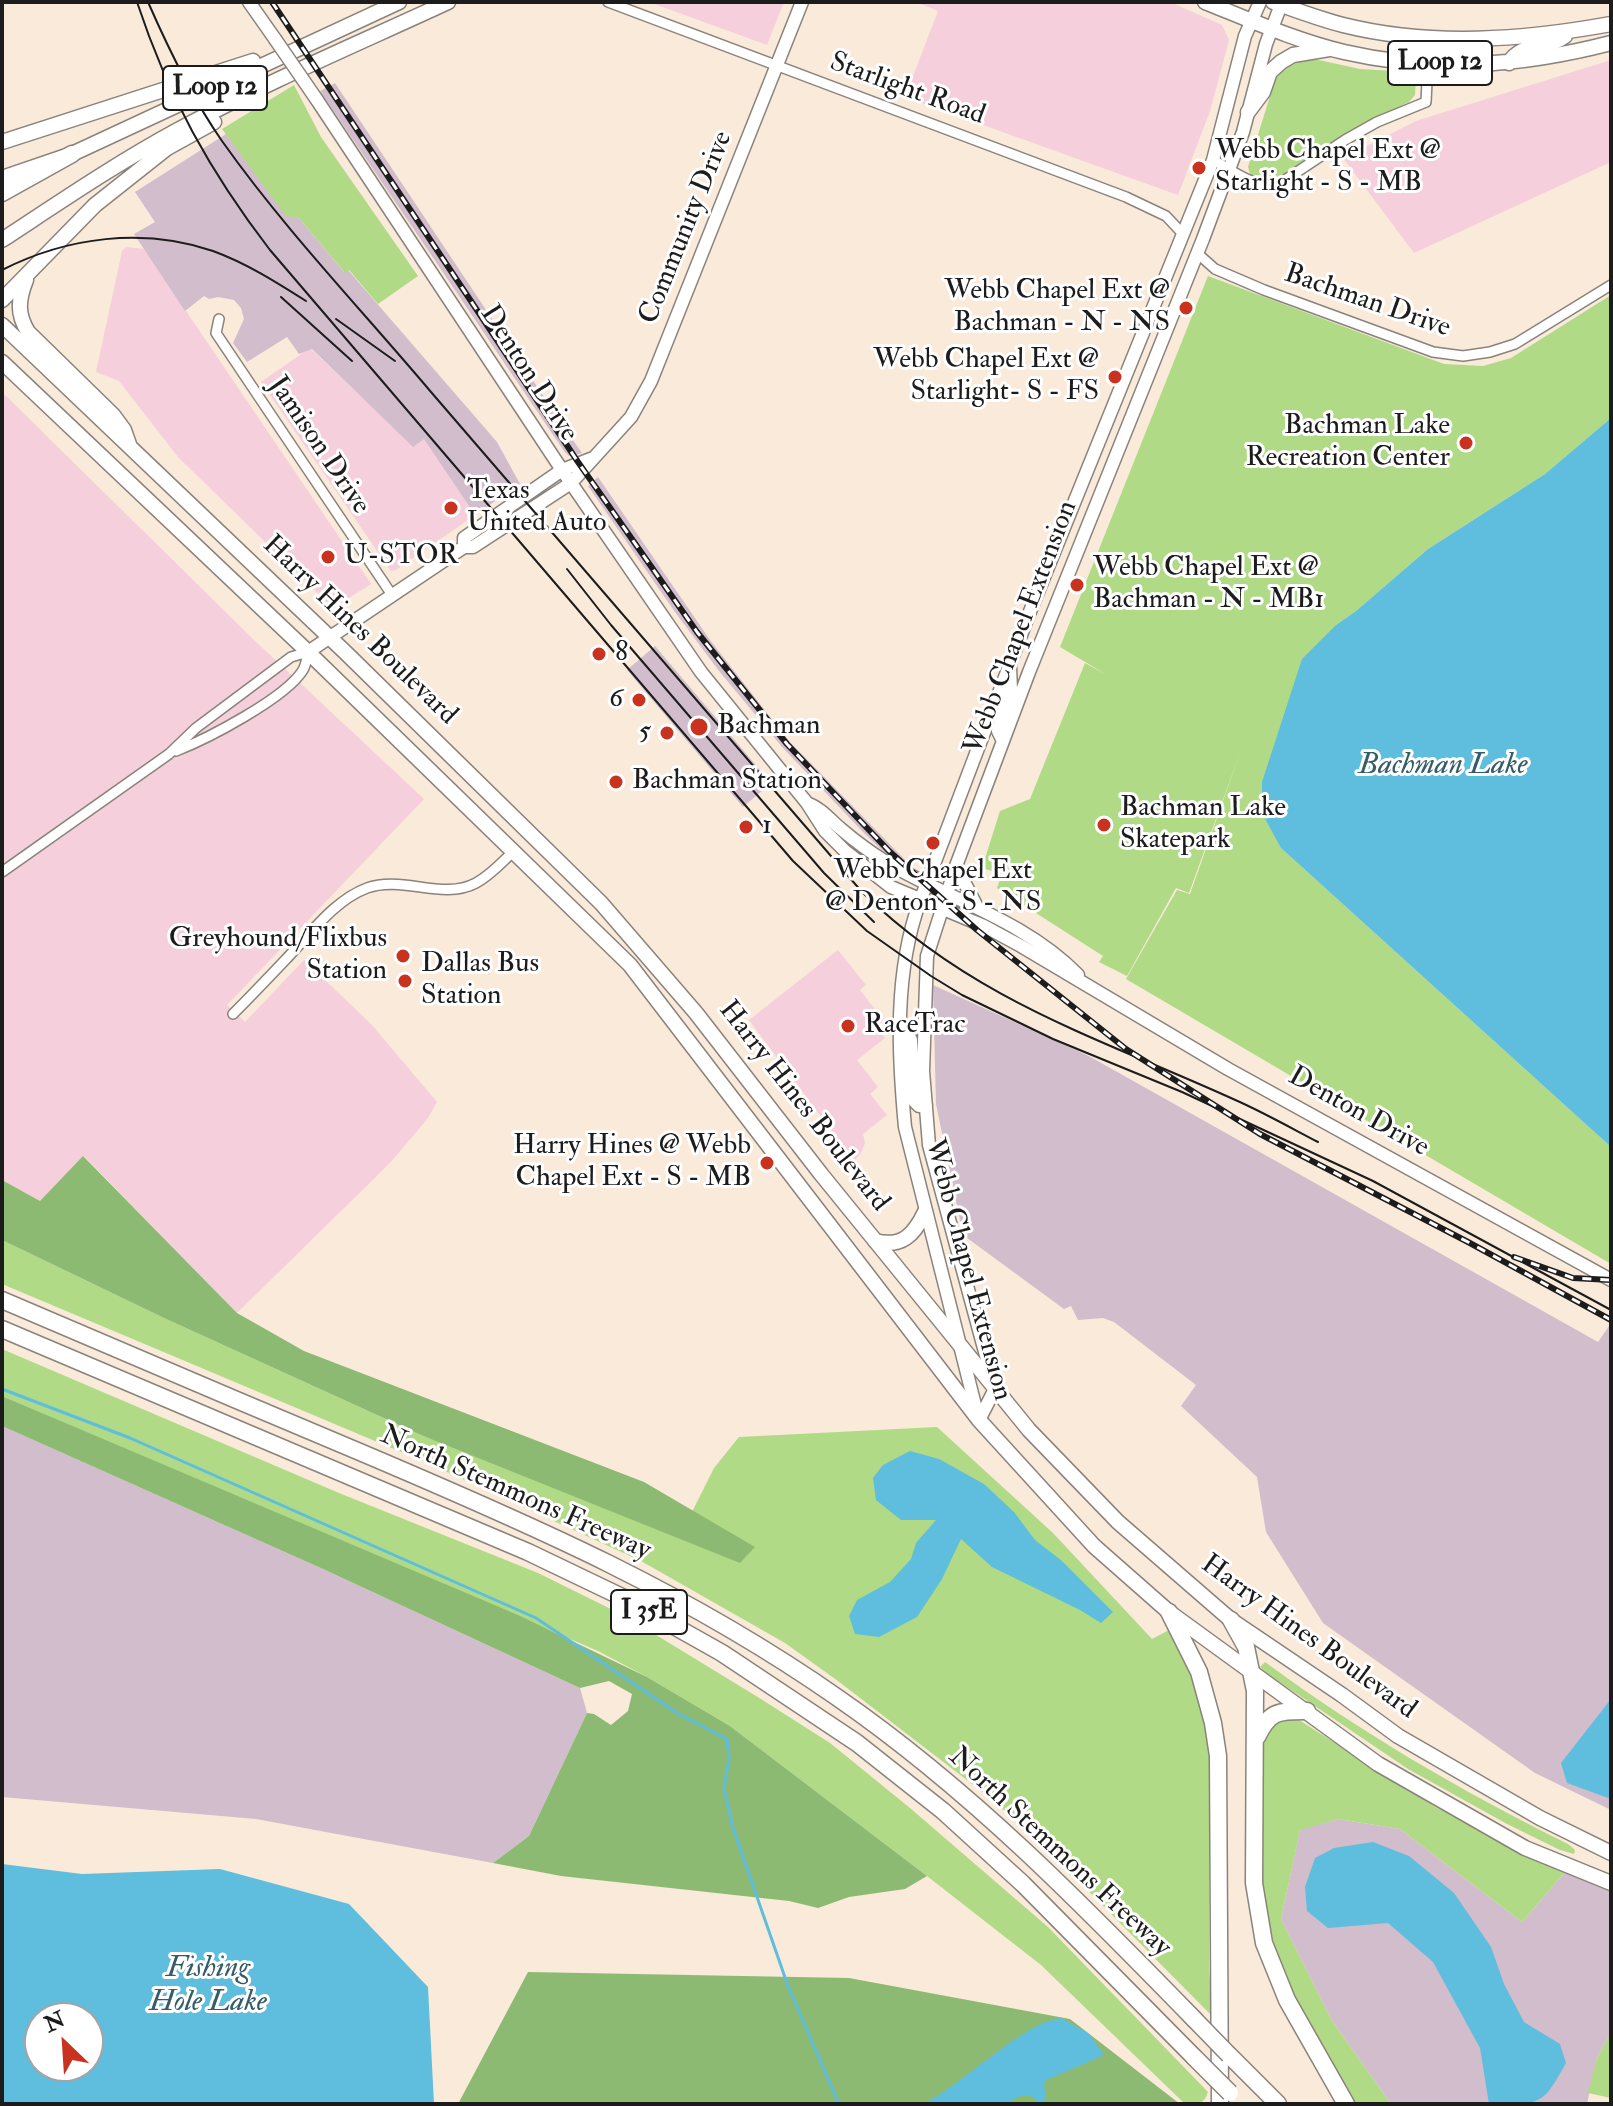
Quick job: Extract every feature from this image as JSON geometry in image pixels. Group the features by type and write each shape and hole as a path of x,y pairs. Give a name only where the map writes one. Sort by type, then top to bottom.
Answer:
{"highway":[{"path":"2,193 72,154"},
{"name":"North Stemmons Freeway","path":"2,1300 554,1535 652,1583 747,1638 883,1730 967,1798 1068,1891 1278,2104"},
{"name":"North Stemmons Freeway","path":"2,1329 528,1552 626,1599 722,1653 857,1743 943,1811 1043,1903 1194,2057 1230,2100"},
{"path":"1169,1612 1199,1672 1213,1723 1218,1756 1230,2100"},
{"path":"1231,1620 1246,1647 1253,1673 1256,1738 1254,1883 1264,1943 1287,2000 1346,2104"},
{"path":"1256,1738 1264,1721 1273,1714 1307,1711"}],"main road":[{"name":"Denton Drive","path":"249,2 701,672 807,803 825,831 845,851 891,887 984,926 1228,1069 1611,1280"},
{"name":"Loop 12","path":"2,178 72,154 399,2"},
{"name":"Loop 12","path":"2,240 136,154 262,86 446,2"},
{"name":"Community Drive","path":"308,652 464,547 473,547 571,483 617,435 644,395 802,2"},
{"name":"Loop 12","path":"1205,2 1333,48 1428,62 1509,63 1548,58 1611,43"},
{"name":"Webb Chapel Extension","path":"979,1420 905,1127 901,1082 901,976 911,926 1029,614 1213,160 1245,36 1260,2"},
{"name":"Loop 12","path":"1279,3 1343,25 1421,36 1521,38 1611,24"},
{"name":"Webb Chapel Extension","path":"979,1420 995,1389 929,1145 923,1037 926,967 931,937 1003,741 1229,169 1279,3"},
{"path":"2,142 216,75 357,21"},
{"path":"1509,63 1514,54 1522,49 1556,42 1571,31"},
{"path":"1248,112 1263,92 1270,72 1281,62 1293,55 1333,48"},
{"path":"2,300 115,188 167,148 235,109 262,86"},
{"path":"2,135 41,121 67,120"},
{"path":"2,151 37,138 67,120"},
{"path":"1182,233 1197,253"},
{"path":"2,279 18,278 30,272"},
{"path":"30,272 19,299 21,321 28,332 113,415 124,430 132,451"},
{"name":"Harry Hines Boulevard","path":"2,325 328,636 601,903 696,1013 821,1174 1029,1430 1118,1522 1231,1620 1398,1736 1540,1818 1606,1850"},
{"name":"Harry Hines Boulevard","path":"3,364 308,652 630,965 979,1420 1094,1546 1169,1612 1378,1764 1525,1848 1611,1883"},
{"path":"1102,432 1121,441"},
{"path":"97,452 114,435"},
{"name":"Community Drive","path":"464,547 464,538 562,470 593,458"},
{"path":"1029,614 1050,622"},
{"path":"1003,741 998,731 1011,690 1010,664"},
{"name":"Denton Drive","path":"807,803 819,808 870,852 1011,924 1063,959 1086,983"},
{"path":"514,851 535,837"},
{"path":"956,866 977,907"},
{"path":"678,1026 696,1013"},
{"path":"902,1024 911,1040 914,1101 919,1106 926,1105"},
{"path":"800,1189 821,1174"},
{"path":"875,1241 887,1244 909,1237 925,1212"},
{"path":"1588,1874 1606,1850"}],"street":[{"name":"Starlight Road","path":"608,2 1126,197 1166,216 1182,233"},
{"path":"1213,160 1264,186 1276,186 1377,122 1426,102 1428,62"},
{"name":"Bachman Drive","path":"1197,253 1215,269 1264,290 1422,348 1463,356 1515,344 1611,285"},
{"name":"Jamison Drive","path":"219,319 216,333 392,595"},
{"name":"Community Drive","path":"2,872 169,754 196,728 291,657 308,652 304,669 282,690 204,740 169,754"},
{"path":"233,1014 328,914 353,895 380,885 394,884 438,889 462,888 485,877 514,851"}],"shaded area":[{"path":"649,2 784,2 767,45"},
{"path":"916,2 1170,2 1222,25 1229,40 1210,111 1178,195 905,97 938,11"},
{"path":"1611,60 1611,162 1414,253 1343,158 1416,121"},
{"path":"335,83 582,453 569,456 564,451 320,91"},
{"path":"226,134 286,215 299,218 344,272 348,270 497,442 520,484 475,515 424,439 413,447 312,349 299,354 287,337 247,362 233,343 244,319 241,308 234,300 204,296 185,311 134,234 155,222 135,192"},
{"path":"126,247 144,249 371,584 333,608 178,457 119,381 96,372 122,251"},
{"path":"310,348 413,446 424,438 475,515 396,570 391,571 261,382"},
{"path":"2,392 253,639 424,799 227,1005 245,1022 304,960 371,1024 437,1102 428,1118 391,1162 237,1313 84,1156 40,1201 2,1180"},
{"path":"598,477 710,640 788,740 912,867 889,857 865,834 783,748 719,671 588,486"},
{"name":"Bachman","path":"655,646 771,783 743,807 627,670"},
{"path":"838,950 866,985 860,990 884,1021 876,1027 885,1038 857,1060 878,1087 870,1094 887,1115 863,1134 865,1143 854,1161 749,1020"},
{"path":"933,985 1087,1055 1598,1342 1611,1327 1611,1810 1535,1773 1323,1623 1266,1532 1257,1477 1181,1406 1196,1385 1114,1322 1103,1318 1078,1320 1071,1306 1064,1309 963,1235 936,1104"},
{"path":"2,1426 580,1688 587,1713 529,1836 493,1863 256,1819 2,1797"},
{"path":"1338,1819 1400,1829 1522,1922 1565,1872 1611,1891 1611,2032 1597,2058 1587,2104 1391,2104 1332,2021 1281,1919 1300,1829"}],"green space":[{"path":"1314,59 1360,69 1413,72 1416,78 1415,95 1409,102 1364,123 1280,178 1266,180 1250,174 1248,167 1275,80 1292,65"},
{"path":"294,85 321,137 418,276 378,304 349,270 345,273 299,218 286,216 222,129"},
{"path":"1208,276 1444,364 1483,366 1511,358 1611,295 1611,418 1545,474 1428,549 1336,625 1281,848 1611,1147 1611,1264 1126,979 1177,890 1190,894 1241,750 1189,893 1176,888 1127,976 1099,962 1103,956 997,888 1002,874 982,868 1000,811 1030,799 1085,663 1107,675 1060,647"},
{"path":"83,1156 237,1313 304,1351 644,1482 755,1547 740,1563 421,1435 2,1240 2,1180 40,1201"},
{"path":"2,1240 421,1435 685,1526 714,1468 739,1437 937,1427 1053,1533 1152,1639 1169,1630 1191,1669 1209,1737 1209,1969 1213,2017 1038,1840 989,1797 785,1643 641,1561 432,1465 2,1284"},
{"path":"2,1349 339,1493 538,1573 625,1616 761,1699 830,1743 1048,1927 1208,2092 1206,2096 1200,2103 1185,2104 1041,1965 730,1726 598,1651 2,1396"},
{"path":"2,1396 518,1615 647,1677 730,1726 927,1876 905,1889 849,1897 818,1908 789,1901 561,1876 493,1863 529,1836 587,1713 611,1725 628,1711 632,1694 609,1681 580,1688 2,1426"},
{"path":"1265,1662 1374,1736 1450,1782 1568,1844 1575,1850 1574,1854 1507,1824 1408,1769 1266,1673 1260,1667"},
{"path":"1296,1718 1437,1808 1565,1872 1522,1922 1400,1829 1338,1819 1300,1830 1281,1919 1332,2021 1391,2104 1354,2104 1284,1978 1269,1934 1261,1862 1264,1737 1275,1720"},
{"path":"528,1972 849,1978 1070,2019 1180,2104 458,2104"},
{"path":"1611,2032 1611,2098 1588,2093 1597,2058"}],"water":[{"name":"Bachman Lake","path":"1611,418 1611,1147 1281,848 1262,813 1262,782 1302,659 1336,625 1428,549 1545,474"},
{"path":"910,1451 939,1459 984,1484 1014,1512 1035,1540 1062,1561 1113,1612 1101,1623 992,1567 961,1539 942,1579 917,1617 879,1637 855,1634 849,1616 857,1600 890,1582 911,1559 916,1543 936,1520 901,1520 876,1500 873,1478 883,1465"},
{"path":"1611,1699 1611,1799 1567,1783 1561,1763"},
{"path":"1373,1842 1409,1856 1454,1893 1491,1947 1504,1984 1524,2022 1560,2044 1566,2063 1551,2088 1538,2100 1520,2104 1489,2104 1480,2048 1433,1962 1388,1923 1328,1928 1307,1911 1305,1887 1315,1858 1334,1848"},
{"name":"Fishing Hole Lake","path":"2,1864 82,1874 220,1869 349,1904 428,1987 434,2104 2,2104"},
{"path":"1061,2018 1088,2033 1103,2053 1046,2080 1046,2098 1041,2104 1031,2096 1023,2095 1004,2104 923,2104 1030,2030"}],"waterway":[{"path":"2,1389 130,1438 536,1618 677,1713 727,1739 729,1759 724,1788 733,1828 788,1986 839,2104"}],"tram line":[{"path":"137,2 162,69 193,132 228,192 270,250 793,861 867,931 962,995 1053,1039 1182,1092 1373,1181 1611,1310"},
{"path":"148,2 201,108 271,206 862,892 905,930 996,991 1091,1037 1242,1103 1318,1142"},
{"path":"2,270 79,243 106,239 160,239 225,256 261,273 306,301"},
{"path":"281,297 352,361"},
{"path":"336,319 395,361"},
{"path":"567,569 611,625 824,873 874,922"}],"railway":[{"path":"272,2 578,462 697,632 787,744 889,851 977,930 1126,1049 1260,1134 1611,1320"},
{"path":"1514,1257 1573,1278 1611,1280"}],"place":[{"name":"Webb Chapel Ext @ Starlight - S - MB","path":"1199,168"},
{"name":"Webb Chapel Ext @ Bachman - N - NS","path":"1186,308"},
{"name":"Webb Chapel Ext @ Starlight- S - FS","path":"1115,377"},
{"name":"Bachman Lake Recreation Center","path":"1466,443"},
{"name":"Texas United Auto","path":"451,508"},
{"name":"U-STOR","path":"328,557"},
{"name":"Webb Chapel Ext @ Bachman - N - MB1","path":"1077,585"},
{"name":"8","path":"599,654"},
{"name":"6","path":"639,700"},
{"name":"Bachman","path":"699,727"},
{"name":"5","path":"667,733"},
{"name":"Bachman Station","path":"616,782"},
{"name":"Bachman Lake Skatepark","path":"1104,825"},
{"name":"1","path":"746,827"},
{"name":"Webb Chapel Ext @ Denton - S - NS","path":"933,843"},
{"name":"Greyhound/Flixbus Station","path":"403,956"},
{"name":"Dallas Bus Station","path":"405,981"},
{"name":"RaceTrac","path":"848,1026"},
{"name":"Harry Hines @ Webb Chapel Ext - S - MB","path":"767,1163"}]}
